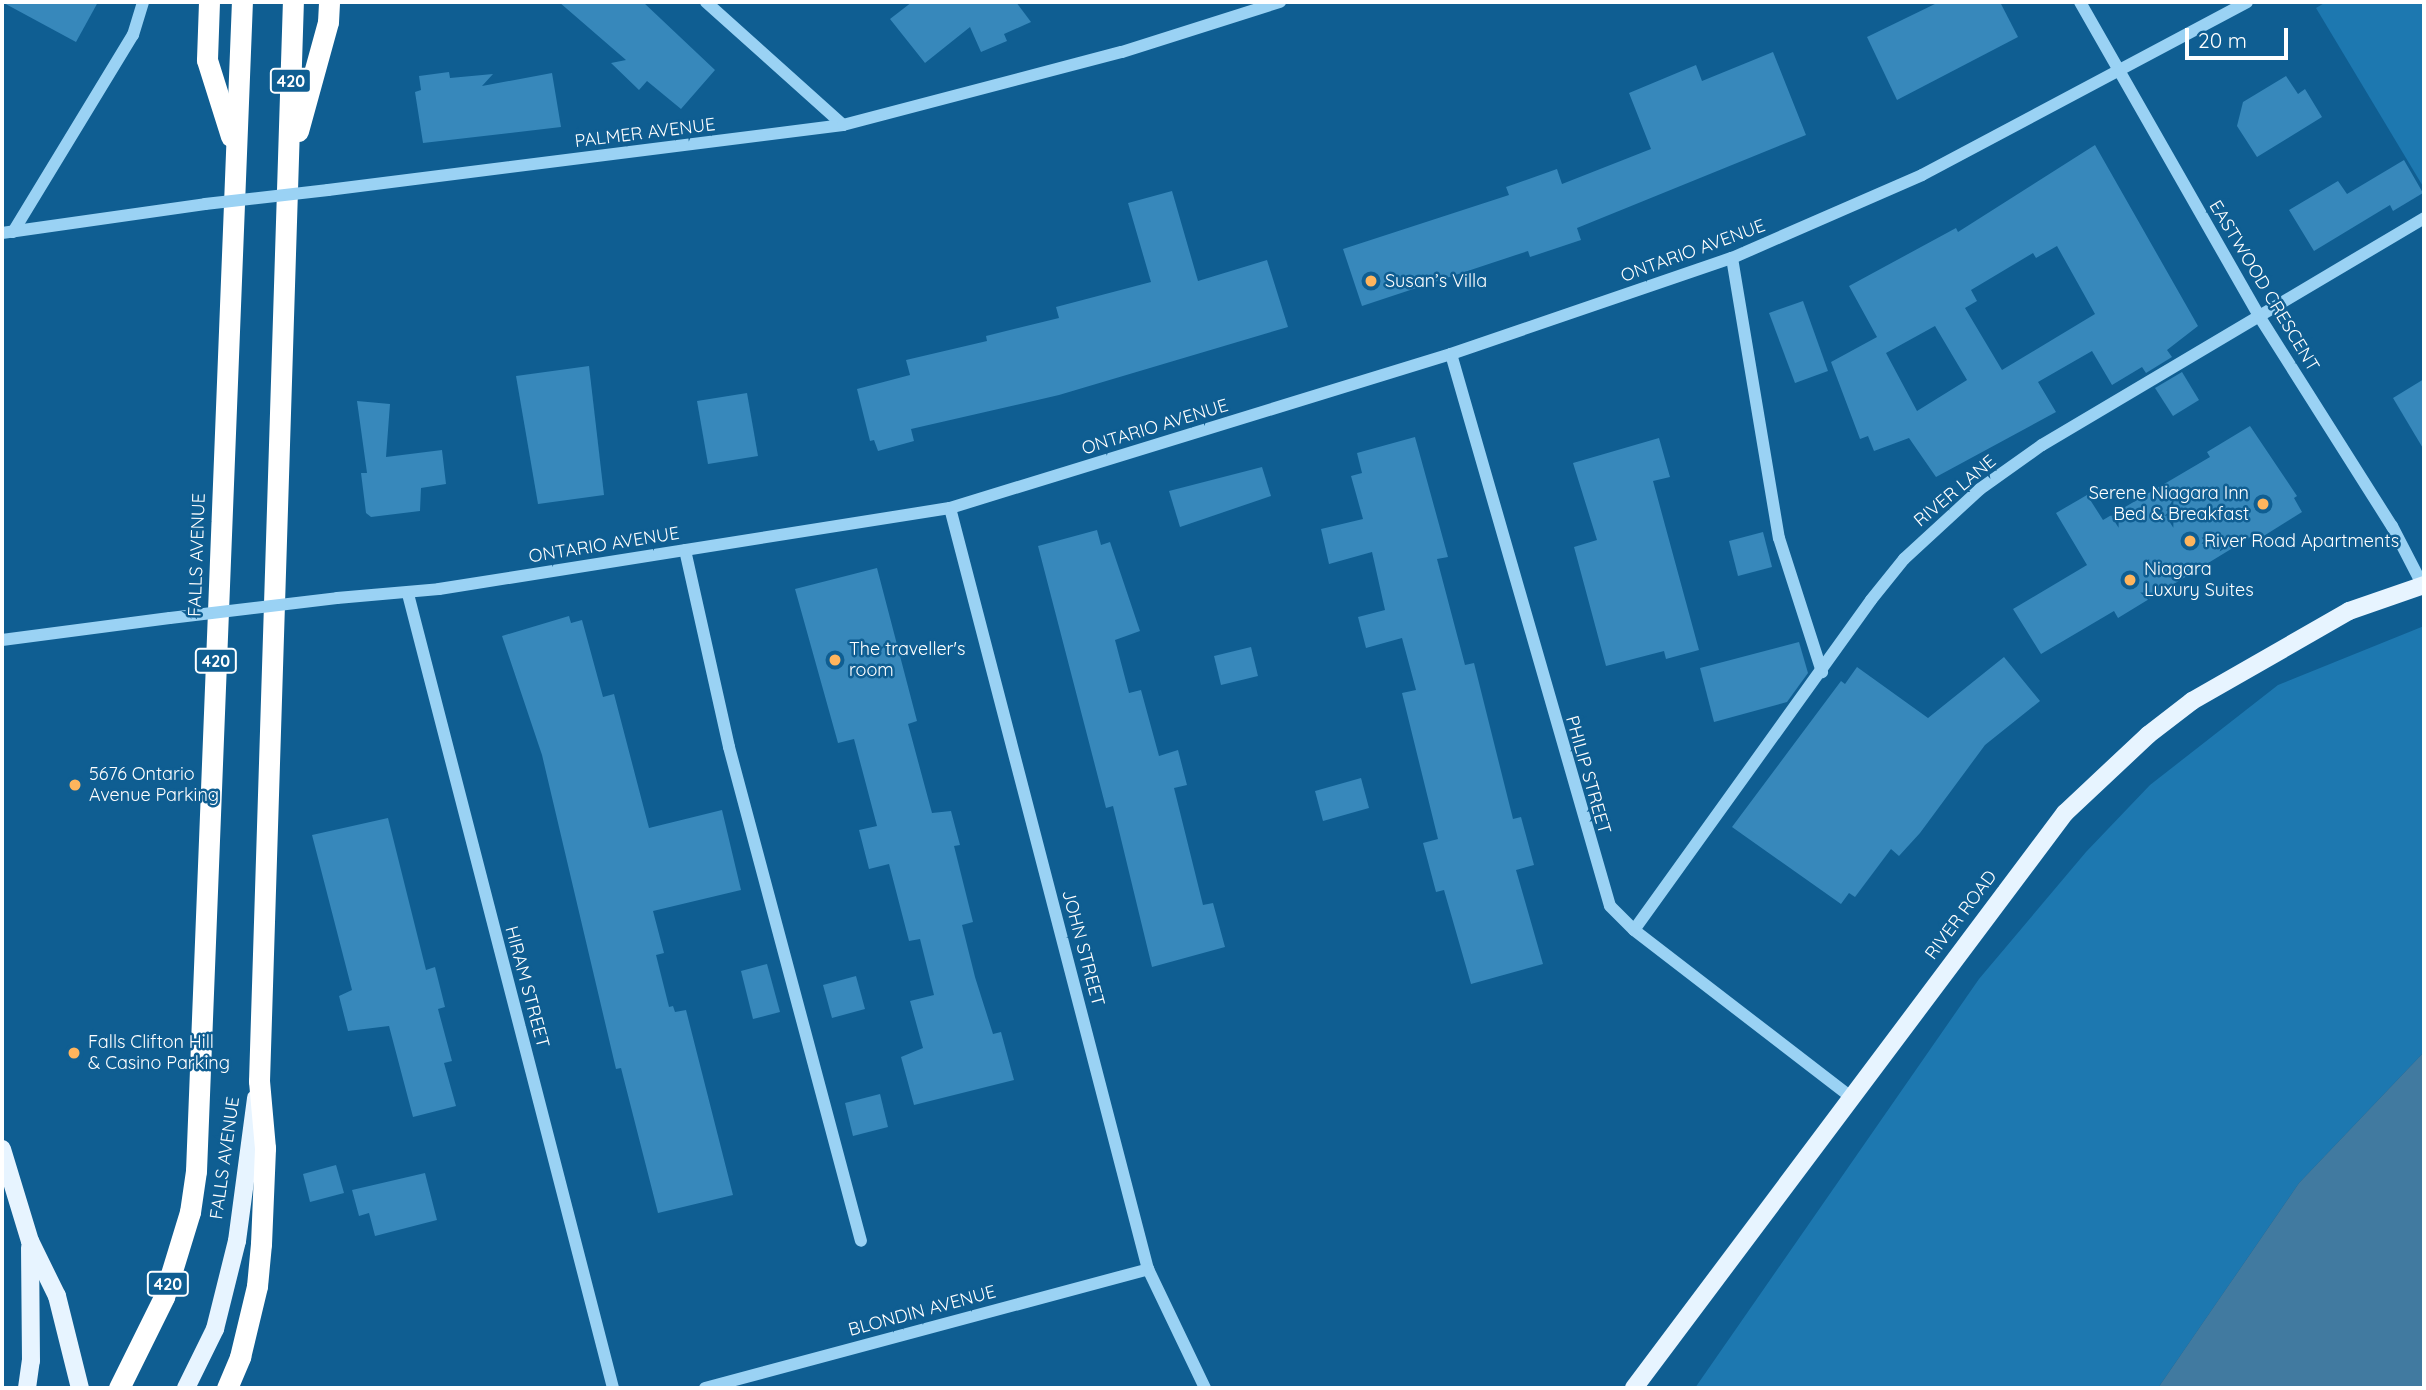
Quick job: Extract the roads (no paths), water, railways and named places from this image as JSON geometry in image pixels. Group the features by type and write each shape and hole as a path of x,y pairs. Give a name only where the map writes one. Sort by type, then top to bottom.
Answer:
{"highway":[{"path":"209,2 207,60 235,151"},
{"name":"FALLS AVENUE","path":"119,1388 164,1297 190,1212 196,1171 242,2"},
{"name":"FALLS AVENUE","path":"259,1081 293,2"},
{"path":"290,160 328,22 329,2"},
{"path":"230,1385 257,1286 265,1148 259,1081"}],"main road":[{"name":"RIVER ROAD","path":"1634,1388 2065,813 2148,735 2192,701 2349,611 2424,585"},
{"name":"FALLS AVENUE","path":"187,1388 215,1329 237,1241 259,1081"},
{"path":"2,1149 30,1241 57,1296 80,1388"},
{"path":"27,1388 31,1361 30,1241"}],"street":[{"path":"7,233 132,35 143,2"},
{"path":"706,2 843,125"},
{"name":"PALMER AVENUE","path":"7,233 205,204 843,125 1122,52 1280,2"},
{"name":"EASTWOOD CRESCENT","path":"2080,2 2259,316 2392,526 2424,585"},
{"name":"ONTARIO AVENUE","path":"2,640 337,598 408,594 950,508 1451,354 1732,258 1923,175 2119,74 2247,2"},
{"name":"RIVER LANE","path":"1634,930 1904,559 1980,489 2042,445 2424,218"},
{"path":"1732,258 1779,538 1822,672"},
{"name":"PHILIP STREET","path":"1451,354 1598,874 1610,906 1634,930 1852,1098"},
{"name":"JOHN STREET","path":"950,508 1149,1269 1205,1388"},
{"path":"685,550 729,747 861,1241"},
{"name":"HIRAM STREET","path":"408,594 613,1388"},
{"name":"BLONDIN AVENUE","path":"705,1388 1149,1269"}],"place":[{"name":"Susan’s Villa","path":"1371,281"},
{"name":"Serene Niagara Inn Bed & Breakfast","path":"2263,504"},
{"name":"River Road Apartments","path":"2190,541"},
{"name":"Niagara Luxury Suites","path":"2130,580"},
{"name":"The traveller's room","path":"835,660"},
{"name":"5676 Ontario Avenue Parking","path":"75,785"},
{"name":"Falls Clifton Hill & Casino Parking","path":"74,1053"}]}
